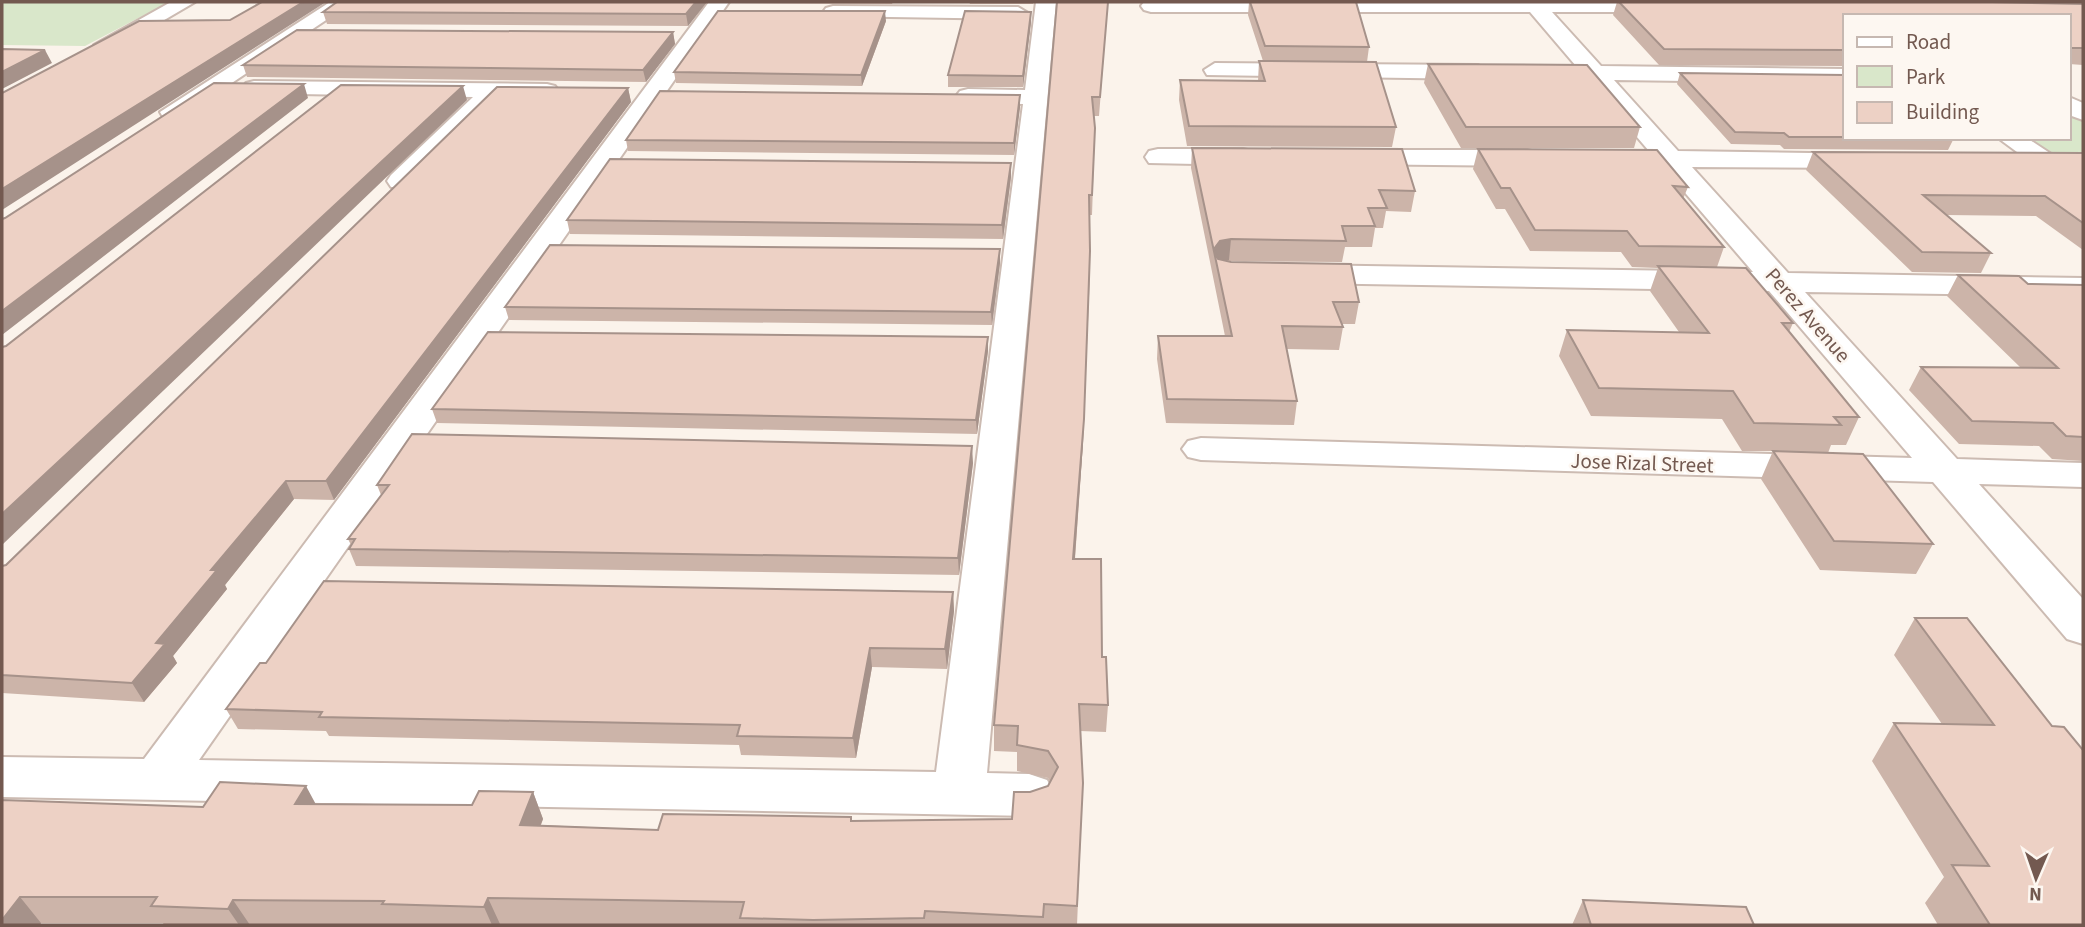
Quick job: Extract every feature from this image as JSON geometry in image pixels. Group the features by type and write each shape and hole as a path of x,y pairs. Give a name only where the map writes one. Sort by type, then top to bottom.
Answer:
{"street":[{"path":"87,55 185,2"},
{"path":"152,125 299,33 343,2"},
{"name":"Perez Avenue","path":"1534,4 2083,628"},
{"path":"1151,6 1687,6"},
{"path":"809,12 1046,8 1035,97 1014,166 983,449 960,593 959,793"},
{"path":"157,780 321,582 405,437 480,333 557,246 618,162 655,92 707,19"},
{"path":"299,33 340,33"},
{"path":"1214,71 1500,72"},
{"path":"1554,73 1843,76"},
{"path":"210,87 574,91"},
{"path":"306,116 338,90"},
{"path":"375,206 493,91"},
{"path":"940,96 1035,97"},
{"path":"2006,149 2042,160 2083,161"},
{"path":"1158,157 1269,157"},
{"path":"1324,158 1546,159"},
{"path":"1588,159 1891,160"},
{"path":"2042,160 2083,187"},
{"path":"1271,273 1781,284 2083,287"},
{"path":"480,333 521,334"},
{"path":"405,437 446,438"},
{"name":"Jose Rizal Street","path":"1200,450 2083,475"},
{"path":"2,777 1029,795"}],"green space":[{"path":"2,2 169,2 85,46 2,45"},
{"path":"2071,114 2083,122 2083,154 2046,153 2028,140 2071,140"}],"building":[{"path":"262,2 303,2 2,189 2,93 139,21 230,20"},
{"path":"337,2 696,2 686,14 323,12"},
{"path":"1057,2 1108,2 1100,97 1092,97 1095,128 1092,195 1089,195 1090,251 1084,419 1073,559 1101,559 1102,657 1106,657 1108,705 1079,704 1083,783 1077,906 1044,904 1043,917 925,911 924,918 813,920 740,918 744,902 488,898 484,907 382,904 384,901 233,900 228,909 151,906 157,897 20,897 2,920 2,800 203,807 220,782 306,786 295,804 472,805 479,791 533,792 520,825 658,830 663,814 851,817 851,821 1012,819 1014,792 1030,792 1048,786 1058,767 1048,751 1017,745 1018,726 994,725"},
{"path":"1250,2 1356,2 1369,47 1265,46"},
{"path":"1619,2 2083,4 2083,48 2071,48 2071,14 1843,14 1843,50 1664,49"},
{"path":"718,11 885,11 861,75 674,72"},
{"path":"965,11 1031,12 1023,76 948,75"},
{"path":"297,30 673,32 643,70 243,65"},
{"path":"2,49 45,50 2,72"},
{"path":"1259,61 1376,62 1396,127 1189,126 1180,80 1265,81"},
{"path":"1428,64 1587,65 1640,127 1466,127"},
{"path":"1680,73 1843,75 1843,137 1789,137 1784,133 1735,132"},
{"path":"214,83 304,84 2,311 2,219"},
{"path":"341,85 463,86 2,514 2,347"},
{"path":"497,87 628,88 326,481 286,481 211,570 217,570 156,643 165,644 132,683 2,675 2,566"},
{"path":"660,91 1020,95 1014,143 626,140"},
{"path":"1192,148 1402,149 1415,191 1379,190 1387,208 1368,208 1375,226 1342,226 1346,241 1231,239 1220,241 1214,249 1218,259 1231,262 1351,264 1359,302 1333,302 1343,327 1282,326 1297,401 1167,399 1158,336 1232,336"},
{"path":"1478,149 1657,150 1688,187 1673,186 1724,247 1639,246 1627,231 1535,230 1510,188 1501,188"},
{"path":"1813,152 2083,153 2083,223 2045,196 1923,195 1991,253 1922,252"},
{"path":"610,159 1011,163 1002,225 567,220"},
{"path":"550,245 1000,249 991,312 505,307"},
{"path":"1658,266 1746,268 1793,323 1782,323 1859,417 1834,417 1841,425 1754,423 1733,391 1599,388 1567,330 1709,333"},
{"path":"1958,275 2019,276 2028,284 2083,285 2083,437 2066,436 2053,423 1972,421 1921,367 2058,368"},
{"path":"488,332 988,337 976,420 432,409"},
{"path":"412,434 972,446 958,558 349,549 355,539 348,539 389,485 377,485"},
{"path":"1773,451 1863,454 1933,544 1834,541"},
{"path":"324,581 953,592 945,649 870,648 853,738 737,736 740,725 319,717 322,712 226,709 260,663 266,663"},
{"path":"1915,618 1967,618 2052,726 2064,727 2083,750 2083,925 1990,925 1952,865 1989,866 1894,723 1994,725"},
{"path":"1583,900 1746,907 1754,925 1591,925"}]}
